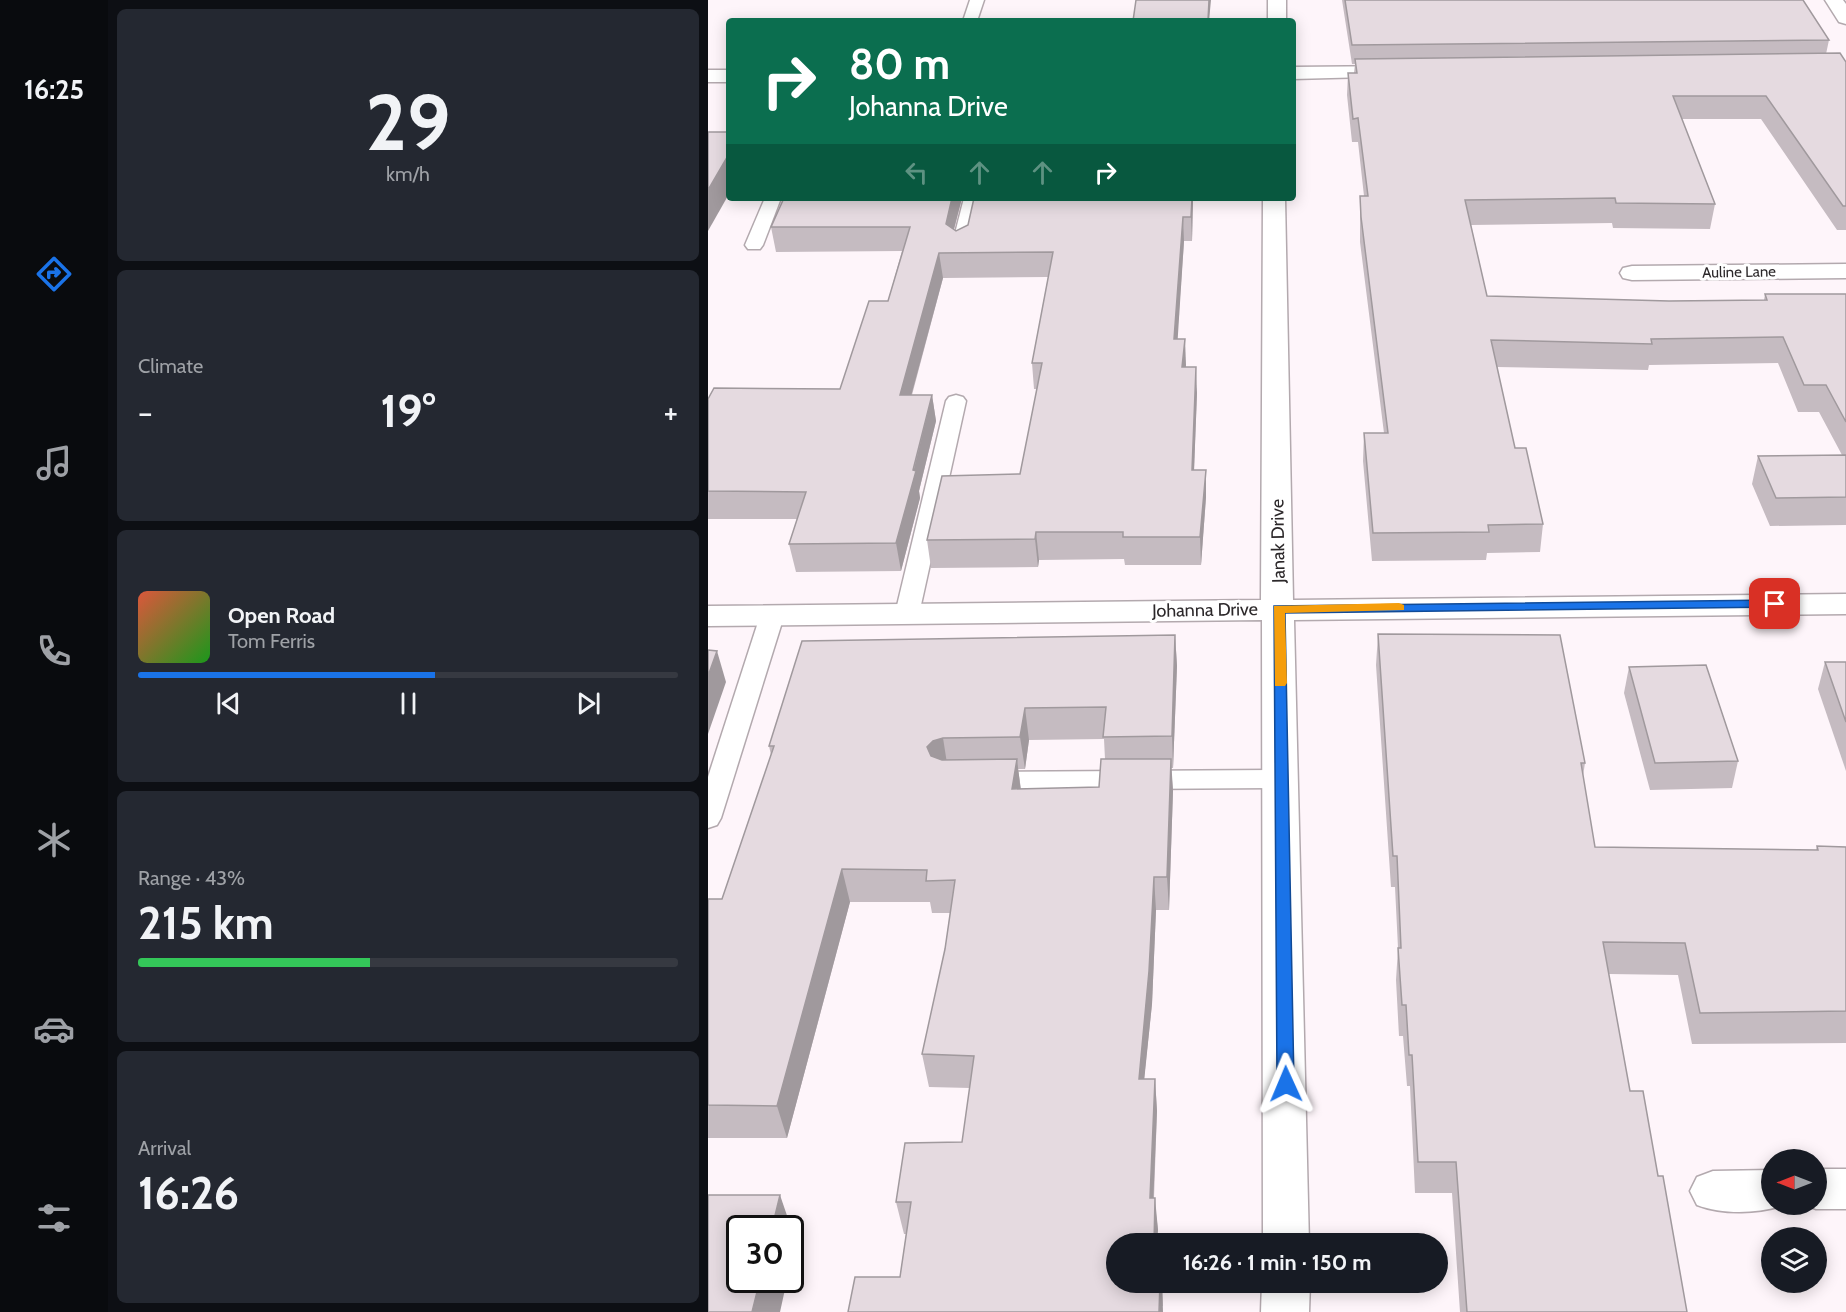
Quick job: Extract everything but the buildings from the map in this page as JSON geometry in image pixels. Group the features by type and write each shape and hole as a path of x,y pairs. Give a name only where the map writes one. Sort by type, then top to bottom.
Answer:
{"street":[{"path":"1277,0 1277,18"},
{"path":"1834,0 1846,18"},
{"path":"1296,73 1424,72"},
{"path":"708,76 726,76"},
{"name":"Janak Drive","path":"1274,201 1273,275 1286,1233"},
{"name":"Auline Lane","path":"1632,273 1846,271"},
{"name":"Johanna Drive","path":"708,616 1846,604"},
{"path":"1827,1189 1846,1189"},
{"path":"1713,1191 1761,1190"},
{"path":"1285,1312 1286,1293"}],"lane":[{"path":"971,18 977,0"},
{"path":"754,245 772,201"},
{"path":"960,249 971,201"},
{"path":"907,614 956,401"},
{"path":"708,818 772,616"},
{"path":"959,781 1281,779"}],"slow traffic":[{"path":"1280,683 1279,609 1399,607"}],"route":[{"path":"1286,1084 1279,609 1775,604"}]}
